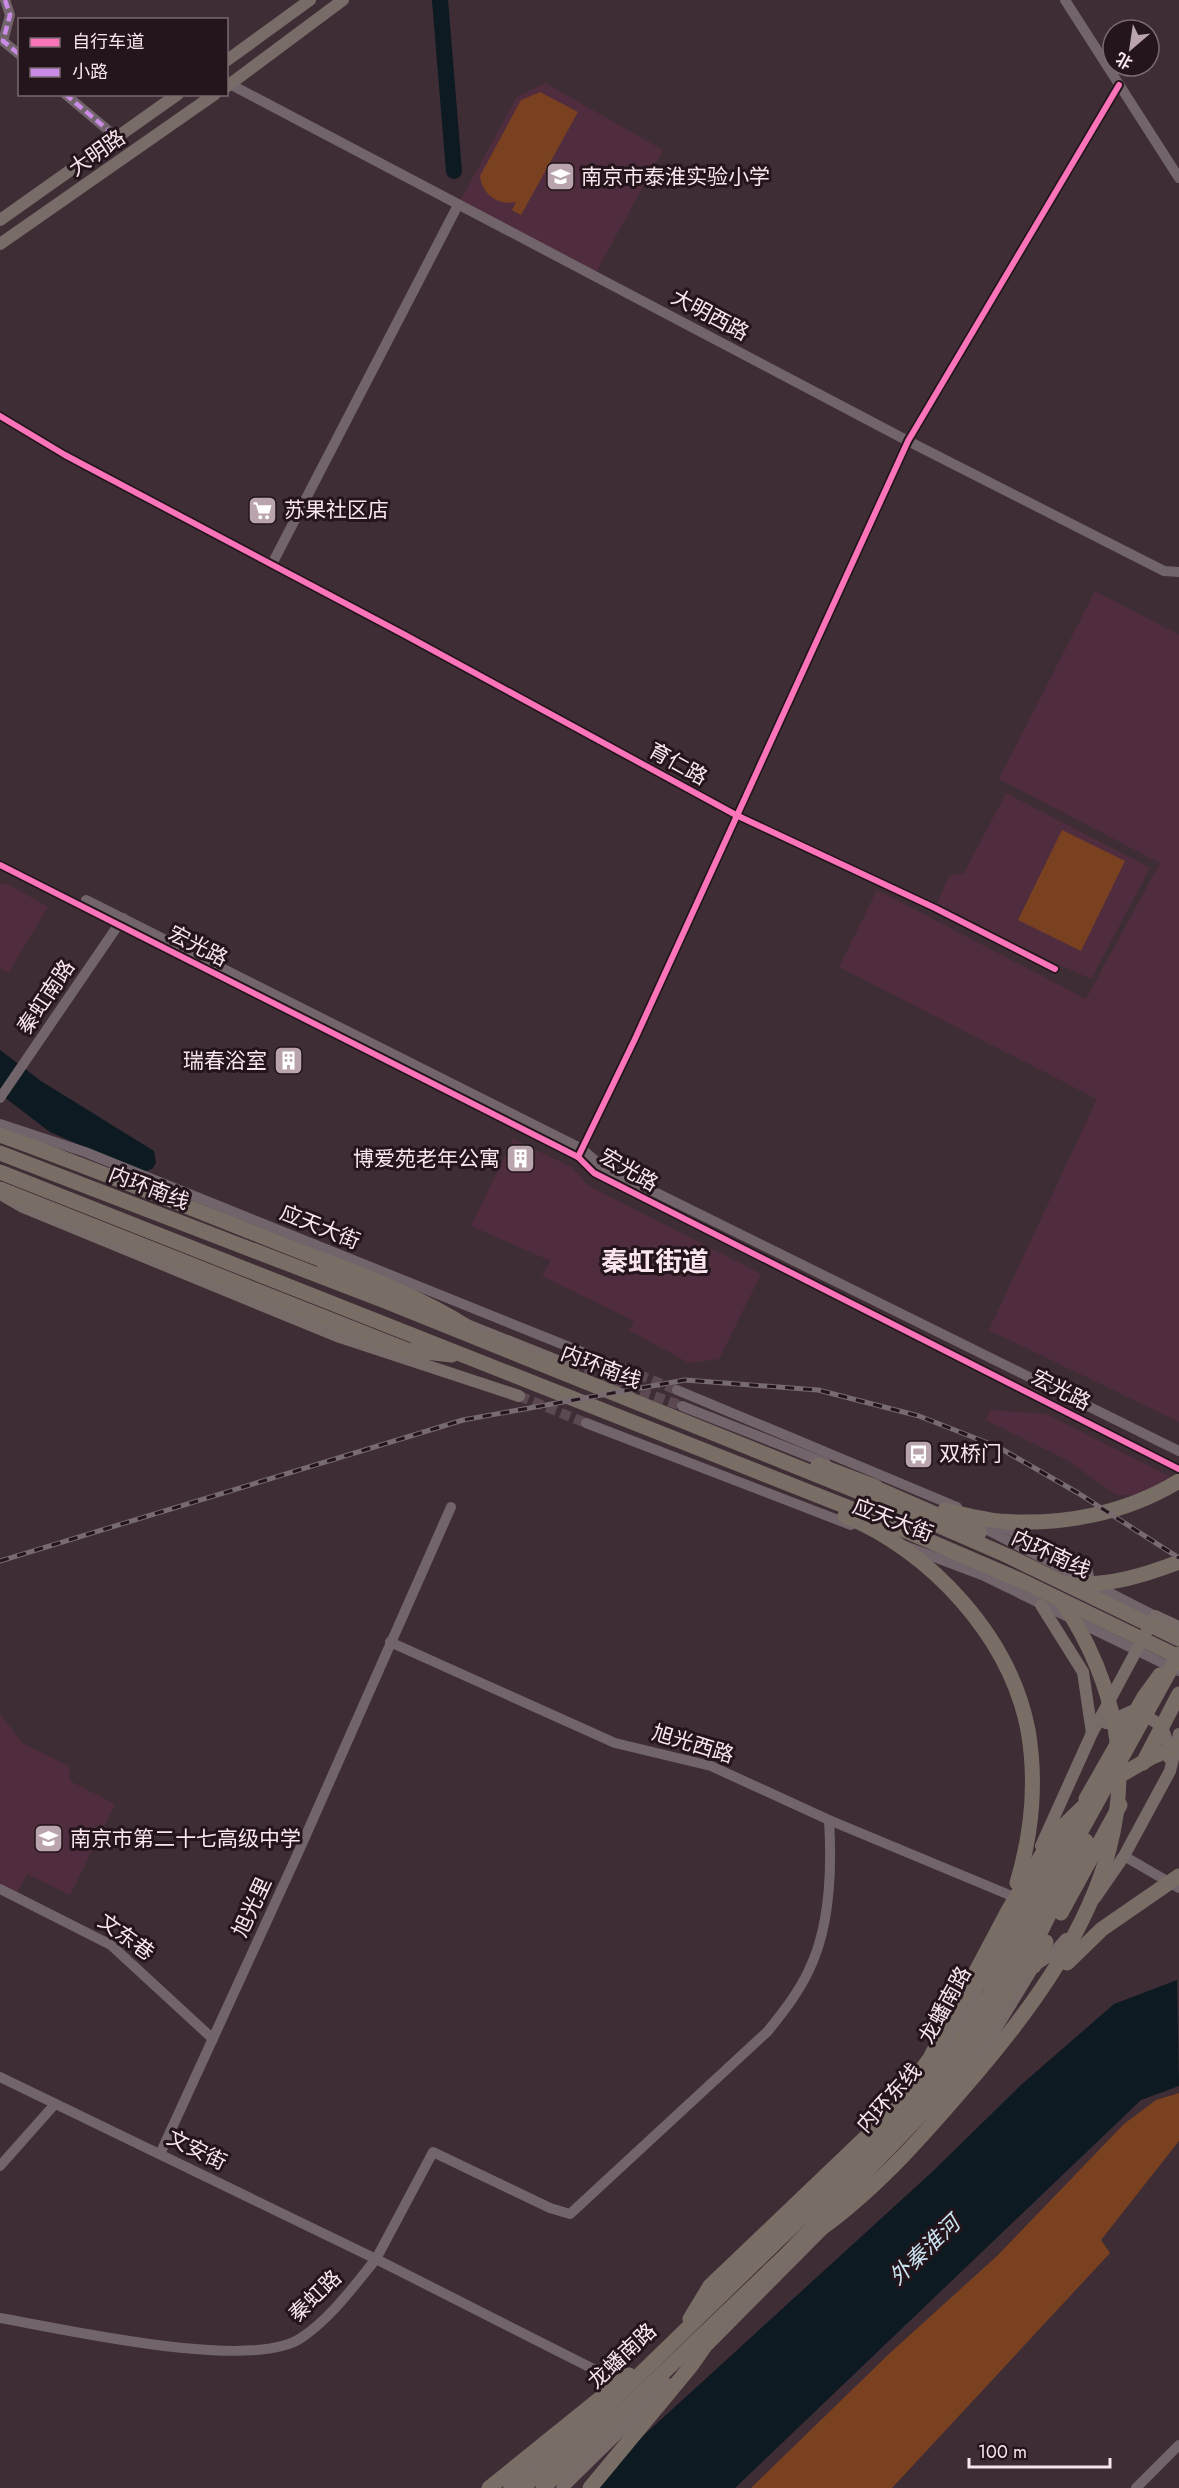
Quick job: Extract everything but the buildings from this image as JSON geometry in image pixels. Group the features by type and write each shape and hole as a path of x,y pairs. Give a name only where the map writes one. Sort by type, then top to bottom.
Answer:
{"highway":[{"path":"0,1137 51,1153 390,1288 446,1313 504,1351"},
{"name":"内环南线","path":"0,1153 385,1300 553,1371 889,1504 1017,1561 1179,1639"},
{"name":"内环南线","path":"0,1172 534,1382 917,1536 1022,1581 1179,1655"},
{"path":"0,1189 407,1350 472,1358"},
{"path":"553,1371 617,1386 869,1485 981,1534 1020,1558 1053,1589 1081,1627 1108,1678 1119,1715 1126,1756 1122,1823 1116,1849 1099,1893 1052,1978 1019,2023 918,2142 838,2217 786,2255"},
{"path":"534,1382 579,1410 930,1553 981,1569 1028,1579 1076,1584 1111,1581 1150,1573 1179,1562"},
{"path":"869,1485 939,1509 997,1521 1036,1522 1065,1521 1098,1515 1162,1492 1179,1481"},
{"path":"856,1521 926,1565 963,1602 997,1652 1011,1680 1027,1728 1033,1788 1026,1853 1015,1910"},
{"path":"489,2488 587,2406 679,2338 710,2286 890,2114 930,2058 1015,1910 1144,1697 1179,1648"},
{"name":"内环东线","path":"524,2488 914,2108 948,2063 997,1983 1179,1655"},
{"name":"内环东线","path":"543,2488 786,2255 936,2099 972,2049 1037,1939 1093,1827 1179,1676"},
{"path":"1034,1966 1179,1694"},
{"path":"980,1984 1053,1836 1091,1799 1121,1775 1152,1757 1179,1746"},
{"path":"1052,1978 1102,1929 1138,1901 1179,1876"},
{"path":"590,2488 691,2366 731,2308"}],"main road":[{"path":"228,60 310,0"},
{"path":"228,84 343,0"},
{"path":"0,220 115,136 175,96"},
{"name":"大明路","path":"0,244 212,96"},
{"name":"应天大街","path":"0,1137 570,1366"},
{"path":"0,1194 23,1207 337,1336 519,1396"},
{"path":"1041,1605 1083,1672 1092,1733 1113,1717 1132,1711 1151,1717 1164,1729 1174,1768"},
{"name":"应天大街","path":"1155,1616 1179,1628"},
{"name":"龙蟠南路","path":"509,2488 824,2190 915,2093 948,2044 980,1984 1015,1910 1056,1809 1092,1733 1155,1616"},
{"path":"562,2488 918,2133 981,2053 1034,1966 1055,1952 1124,1856 1174,1768 1179,1734"},
{"path":"621,2384 645,2407"}],"street":[{"path":"5,0 10,15 3,41 18,54"},
{"path":"1065,0 1179,178"},
{"path":"580,1153 635,1039 908,441 1119,85"},
{"name":"大明西路","path":"228,86 908,441 1164,571 1179,572"},
{"path":"68,96 115,136"},
{"path":"272,564 458,205"},
{"name":"育仁路","path":"0,416 65,456 272,564 736,815 935,908 1055,969"},
{"name":"宏光路","path":"0,857 610,1170 1179,1451"},
{"name":"宏光路","path":"0,865 121,921"},
{"name":"秦虹南路","path":"0,1098 121,921"},
{"name":"应天大街","path":"0,1124 85,1152 624,1369"},
{"name":"宏光路","path":"580,1153 594,1173 1179,1469"},
{"path":"677,1390 1086,1563 1090,1581"},
{"name":"应天大街","path":"682,1406 962,1517 1155,1616"},
{"name":"应天大街","path":"586,1423 982,1575 1179,1671"},
{"name":"旭光里","path":"160,2154 451,1507"},
{"name":"旭光西路","path":"390,1642 615,1743 711,1766 1015,1910"},
{"name":"秦虹路","path":"0,2318 133,2341 192,2348 244,2352 278,2348 300,2339 331,2313 376,2259 433,2152 550,2208 570,2214 768,2031 809,1970 822,1934 831,1852 829,1820"},
{"path":"1124,1856 1179,1887"},
{"name":"文东巷","path":"0,1889 111,1945 213,2039"},
{"name":"文安街","path":"0,2077 376,2259"},
{"path":"0,2166 55,2104"},
{"path":"376,2259 621,2384"},
{"path":"1136,2488 1179,2445"}],"shaded area":[{"name":"南京市泰淮实验小学","path":"545,83 663,150 594,276 458,205 517,97"},
{"path":"540,92 578,112 521,215 512,210 516,202 503,202 492,197 484,188 480,176 521,100"},
{"path":"1095,591 1179,635 1179,1422 989,1330 1097,1099 839,967 877,890 1086,999 1160,863 999,779"},
{"path":"1006,793 1150,868 1091,979 1058,964 1055,969 935,908 949,876 964,873"},
{"path":"1062,830 1125,861 1081,951 1018,920"},
{"path":"6,883 48,907 8,973 0,968 0,885"},
{"path":"513,1139 573,1168 587,1185 761,1274 719,1359 689,1363 629,1330 634,1321 542,1276 551,1261 471,1226"},
{"path":"990,1410 1046,1414 1171,1477 1137,1496 1116,1495 1067,1460 986,1420"},
{"name":"南京市第二十七高级中学","path":"0,1714 22,1743 69,1766 70,1781 115,1804 70,1895 27,1874 15,1897 0,1889"},
{"path":"1179,2093 1179,2141 1101,2240 1110,2253 892,2488 751,2488 890,2353 997,2256 1124,2124 1156,2100"}],"water":[{"path":"0,1050 41,1081 154,1151 156,1163 152,1169 143,1172 50,1132 0,1094"},
{"name":"外秦淮河","path":"1177,1980 1179,2086 1141,2100 735,2488 586,2488 932,2172 1022,2084 1114,2004"}],"waterway":[{"path":"440,0 454,171"}],"tunnel":[{"path":"570,1366 682,1406"},
{"path":"624,1369 677,1390"},
{"path":"519,1396 586,1423"}],"railway":[{"path":"0,1561 463,1420 685,1380 818,1390 919,1416 998,1447 1078,1493 1179,1558"}],"marked path":[{"path":"5,0 10,15 3,41 18,53"},
{"path":"67,96 115,136"}],"cycle path":[{"path":"578,1157 635,1039 908,441 1119,85"},
{"path":"0,416 65,455 405,635 736,815 935,908 1055,969"},
{"path":"0,865 578,1157 594,1173 1179,1469"}],"place":[{"name":"南京市泰淮实验小学","path":"560,177"},
{"name":"苏果社区店","path":"263,510"},
{"name":"瑞春浴室","path":"288,1061"},
{"name":"博爱苑老年公寓","path":"521,1159"},
{"name":"双桥门","path":"918,1454"},
{"name":"南京市第二十七高级中学","path":"49,1839"}],"district":[{"name":"秦虹街道","path":"655,1262"}]}
